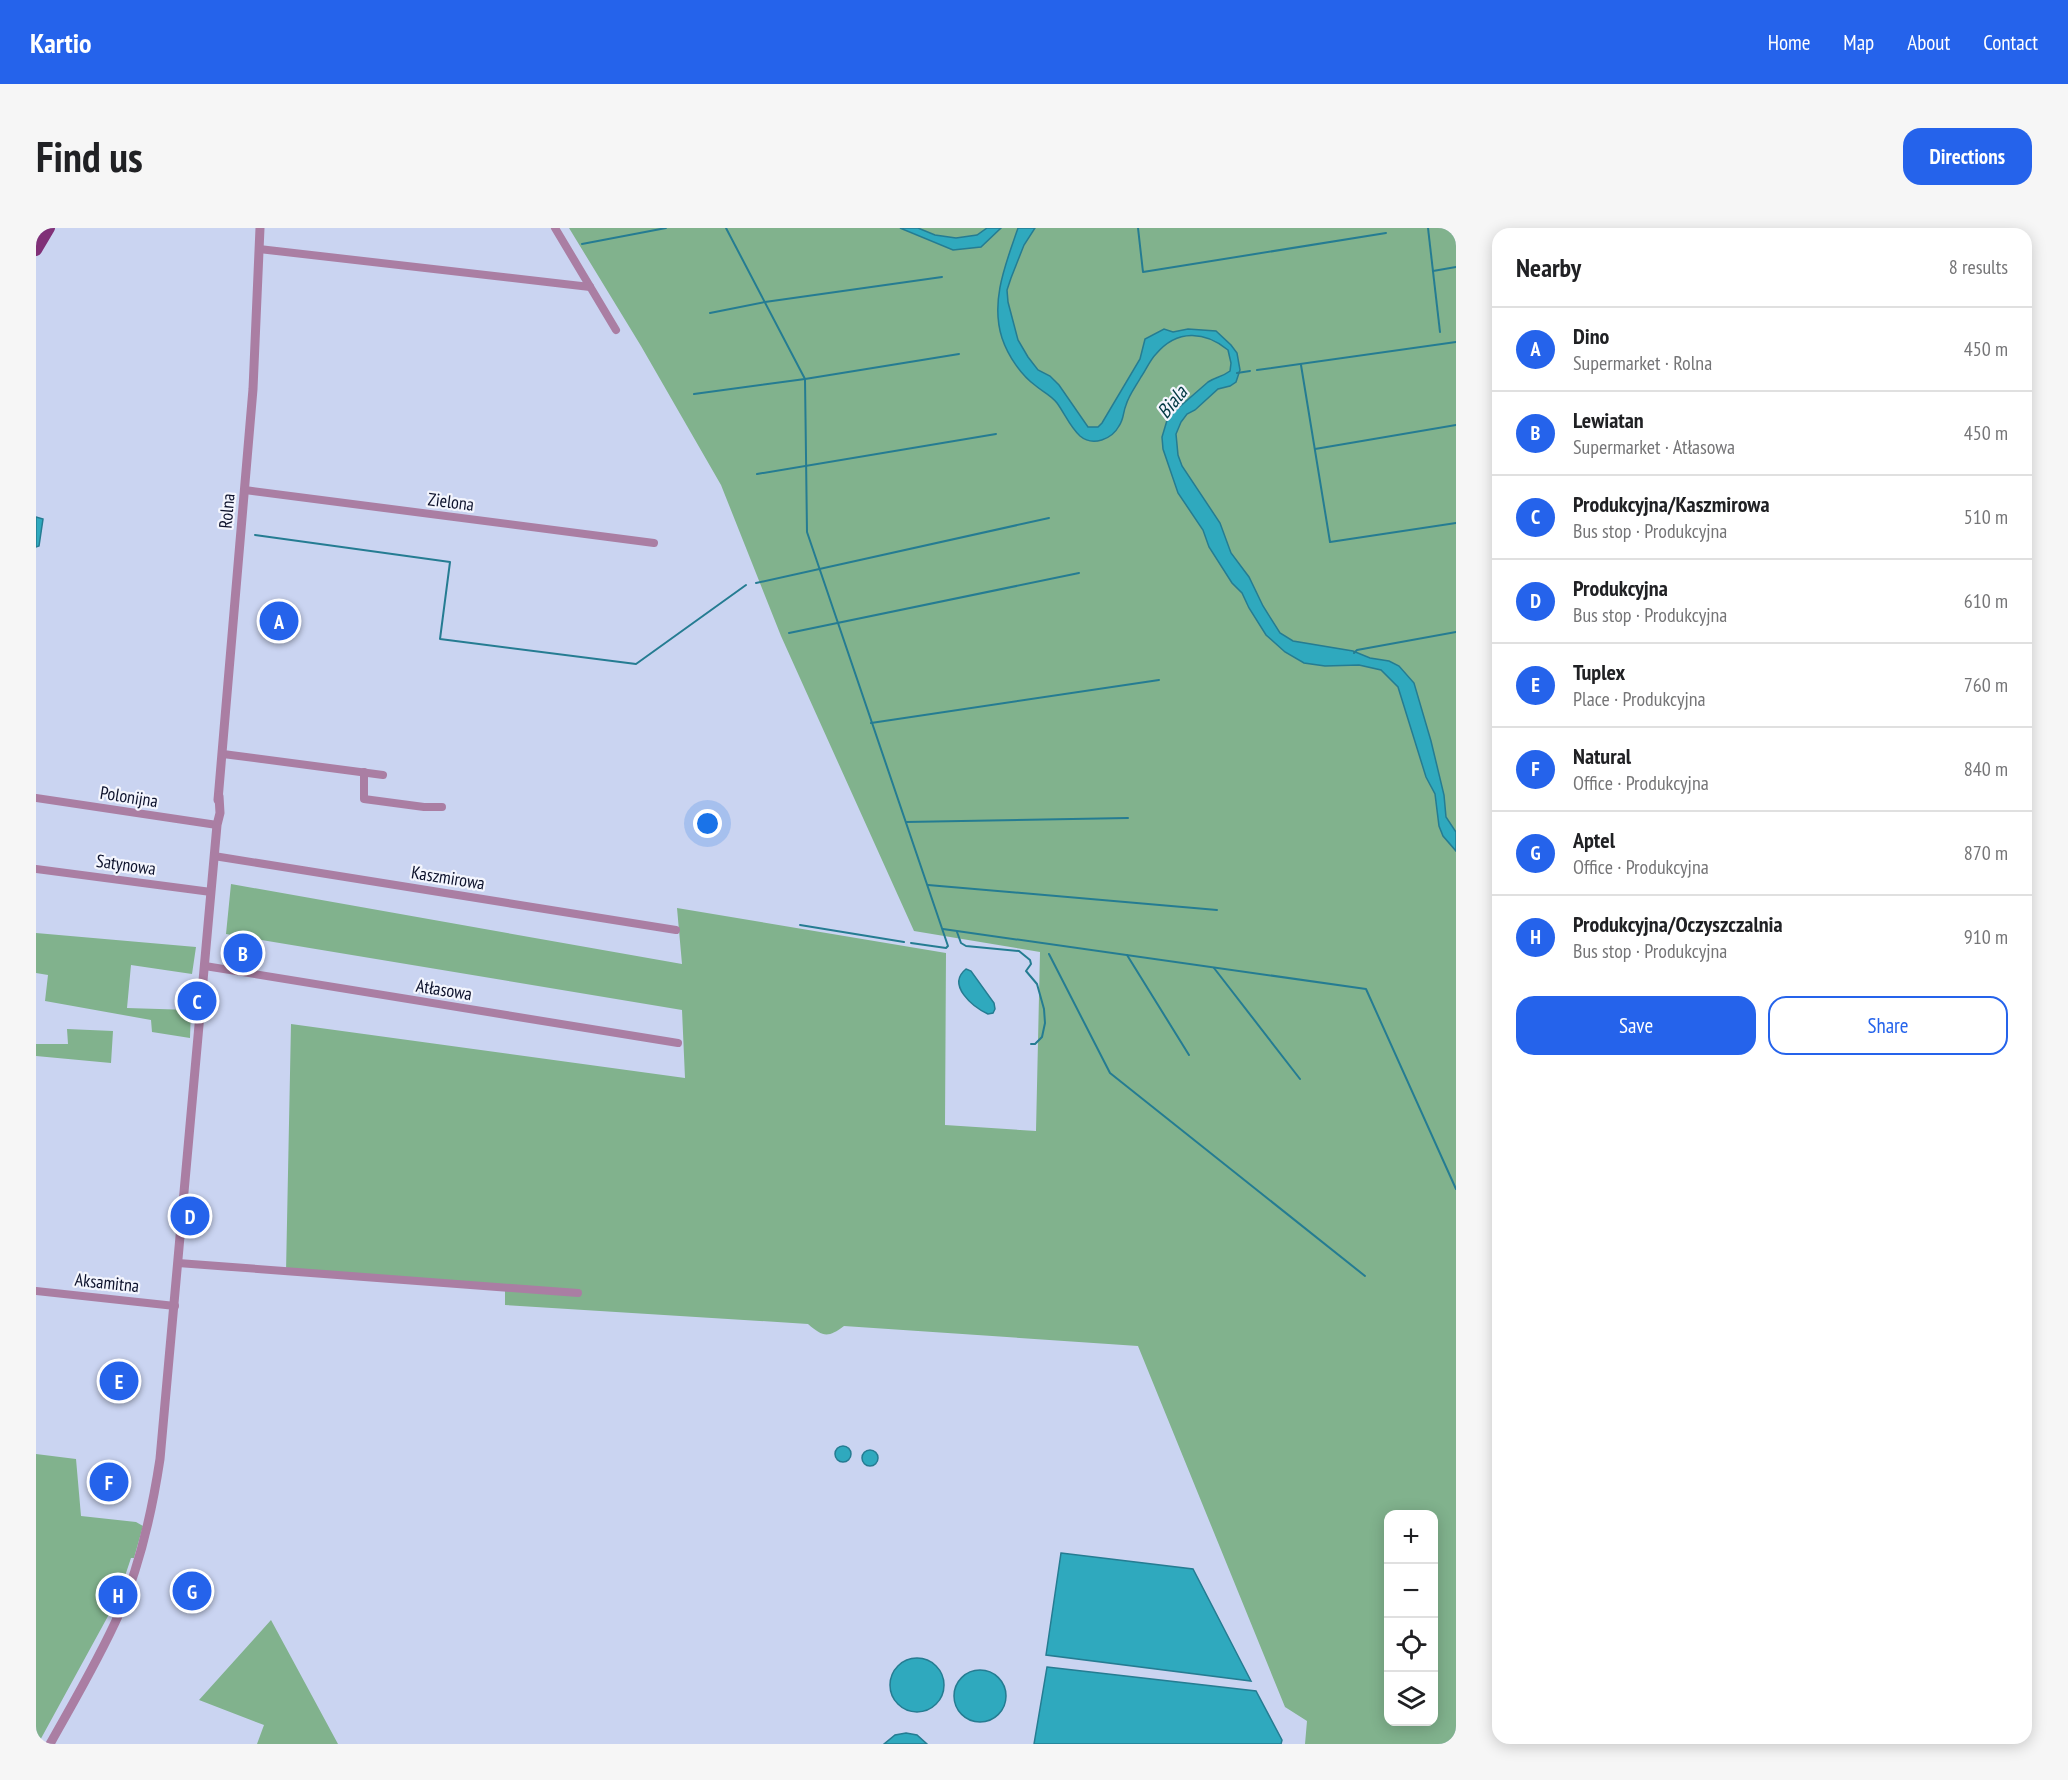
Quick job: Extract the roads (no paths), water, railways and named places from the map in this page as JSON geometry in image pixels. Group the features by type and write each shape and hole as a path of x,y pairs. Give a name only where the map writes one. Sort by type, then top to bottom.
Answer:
{"main road":[{"path":"36,249 49,228"}],"street":[{"name":"Rolna","path":"50,1744 119,1614 138,1562 150,1516 159,1466 205,966 217,825 215,813 223,754 245,490 256,335 260,228"},
{"path":"555,228 616,330"},
{"path":"259,249 590,287"},
{"name":"Zielona","path":"245,490 654,543"},
{"path":"223,754 383,775"},
{"path":"364,772 364,799 424,807 442,807"},
{"name":"Polonijna","path":"36,798 217,825"},
{"name":"Kaszmirowa","path":"214,856 676,930"},
{"name":"Satynowa","path":"36,868 211,892"},
{"name":"Atłasowa","path":"205,966 678,1043"},
{"path":"178,1263 578,1293"},
{"name":"Aksamitna","path":"36,1291 175,1306"}],"water":[{"path":"900,228 918,228 935,235 956,238 977,235 987,228 1001,228 981,247 953,250"},
{"path":"1018,228 1035,228 1024,245 1007,290 1018,340 1038,370 1050,376 1059,385 1088,427 1098,427 1102,423 1140,359 1145,339 1164,329 1173,332 1188,329 1216,331 1237,353 1240,370 1236,382 1218,389 1195,410 1187,414 1181,422 1176,434 1178,455 1182,466 1220,523 1231,553 1249,577 1280,633 1293,641 1353,651 1370,658 1389,661 1399,666 1414,683 1444,795 1446,817 1456,832 1456,851 1443,836 1439,826 1435,794 1426,777 1398,687 1381,670 1359,665 1325,666 1304,663 1285,652 1266,635 1242,593 1232,583 1209,547 1203,530 1178,493 1163,449 1162,437 1168,417 1208,382 1230,371 1228,350 1201,336 1191,335 1173,340 1164,346 1150,362 1129,398 1122,421 1116,431 1102,440 1085,439 1073,429 1055,400 1030,382 1020,371 1002,338 998,310 1001,282"},
{"path":"36,517 43,519 39,546 36,547"},
{"path":"966,969 971,971 994,1003 993,1013 988,1014 982,1011 964,995 959,982"},
{"path":"843,1446 849,1448 851,1454 849,1460 843,1462 837,1460 835,1454 837,1448"},
{"path":"870,1450 876,1452 878,1458 876,1464 870,1466 864,1464 862,1458 864,1452"},
{"path":"1061,1553 1193,1569 1251,1681 1046,1655"},
{"path":"917,1658 927,1660 936,1666 942,1675 944,1685 942,1695 936,1704 927,1710 917,1712 907,1710 898,1704 892,1695 890,1685 892,1675 898,1666 907,1660"},
{"path":"1047,1667 1256,1691 1282,1740 1281,1744 1034,1744"},
{"path":"975,1670 985,1670 994,1674 1002,1682 1006,1696 1002,1710 994,1718 985,1722 975,1722 966,1718 958,1710 954,1701 954,1691 958,1682 966,1674"},
{"path":"906,1733 917,1735 927,1744 884,1744 895,1735"}],"waterway":[{"path":"582,244 666,228"},
{"path":"726,228 805,379 807,532 948,946 946,948 911,943"},
{"path":"1138,228 1143,272 1386,233"},
{"path":"1428,228 1440,332"},
{"path":"1433,271 1456,267"},
{"path":"710,313 765,302 942,277"},
{"path":"1257,370 1456,342"},
{"path":"694,394 959,354"},
{"path":"1301,365 1330,542 1456,523"},
{"path":"1237,373 1250,371"},
{"path":"1315,449 1456,425"},
{"path":"757,474 996,434"},
{"path":"756,583 1049,518"},
{"path":"255,535 450,562 440,639 636,664 746,585"},
{"path":"789,633 1079,573"},
{"path":"1354,653 1357,650 1456,632"},
{"path":"871,723 1159,680"},
{"path":"906,822 1128,818"},
{"path":"928,885 1217,910"},
{"path":"800,925 904,942"},
{"path":"943,929 1366,989 1456,1189"},
{"path":"957,932 961,943 966,946 1019,951 1030,960 1031,964 1026,971 1037,984 1044,1009 1045,1023 1042,1037 1035,1044 1031,1044"},
{"path":"1049,954 1110,1073 1365,1276"},
{"path":"1127,955 1189,1055"},
{"path":"1214,968 1300,1079"}],"place":[{"name":"Dino","path":"279,621"},
{"name":"Lewiatan","path":"243,953"},
{"name":"Produkcyjna/Kaszmirowa","path":"197,1001"},
{"name":"Produkcyjna","path":"190,1216"},
{"name":"Tuplex","path":"119,1381"},
{"name":"Natural","path":"109,1482"},
{"name":"Aptel","path":"192,1591"},
{"name":"Produkcyjna/Oczyszczalnia","path":"118,1595"}],"water label":[{"name":"Biala","path":"1172,402"}]}
